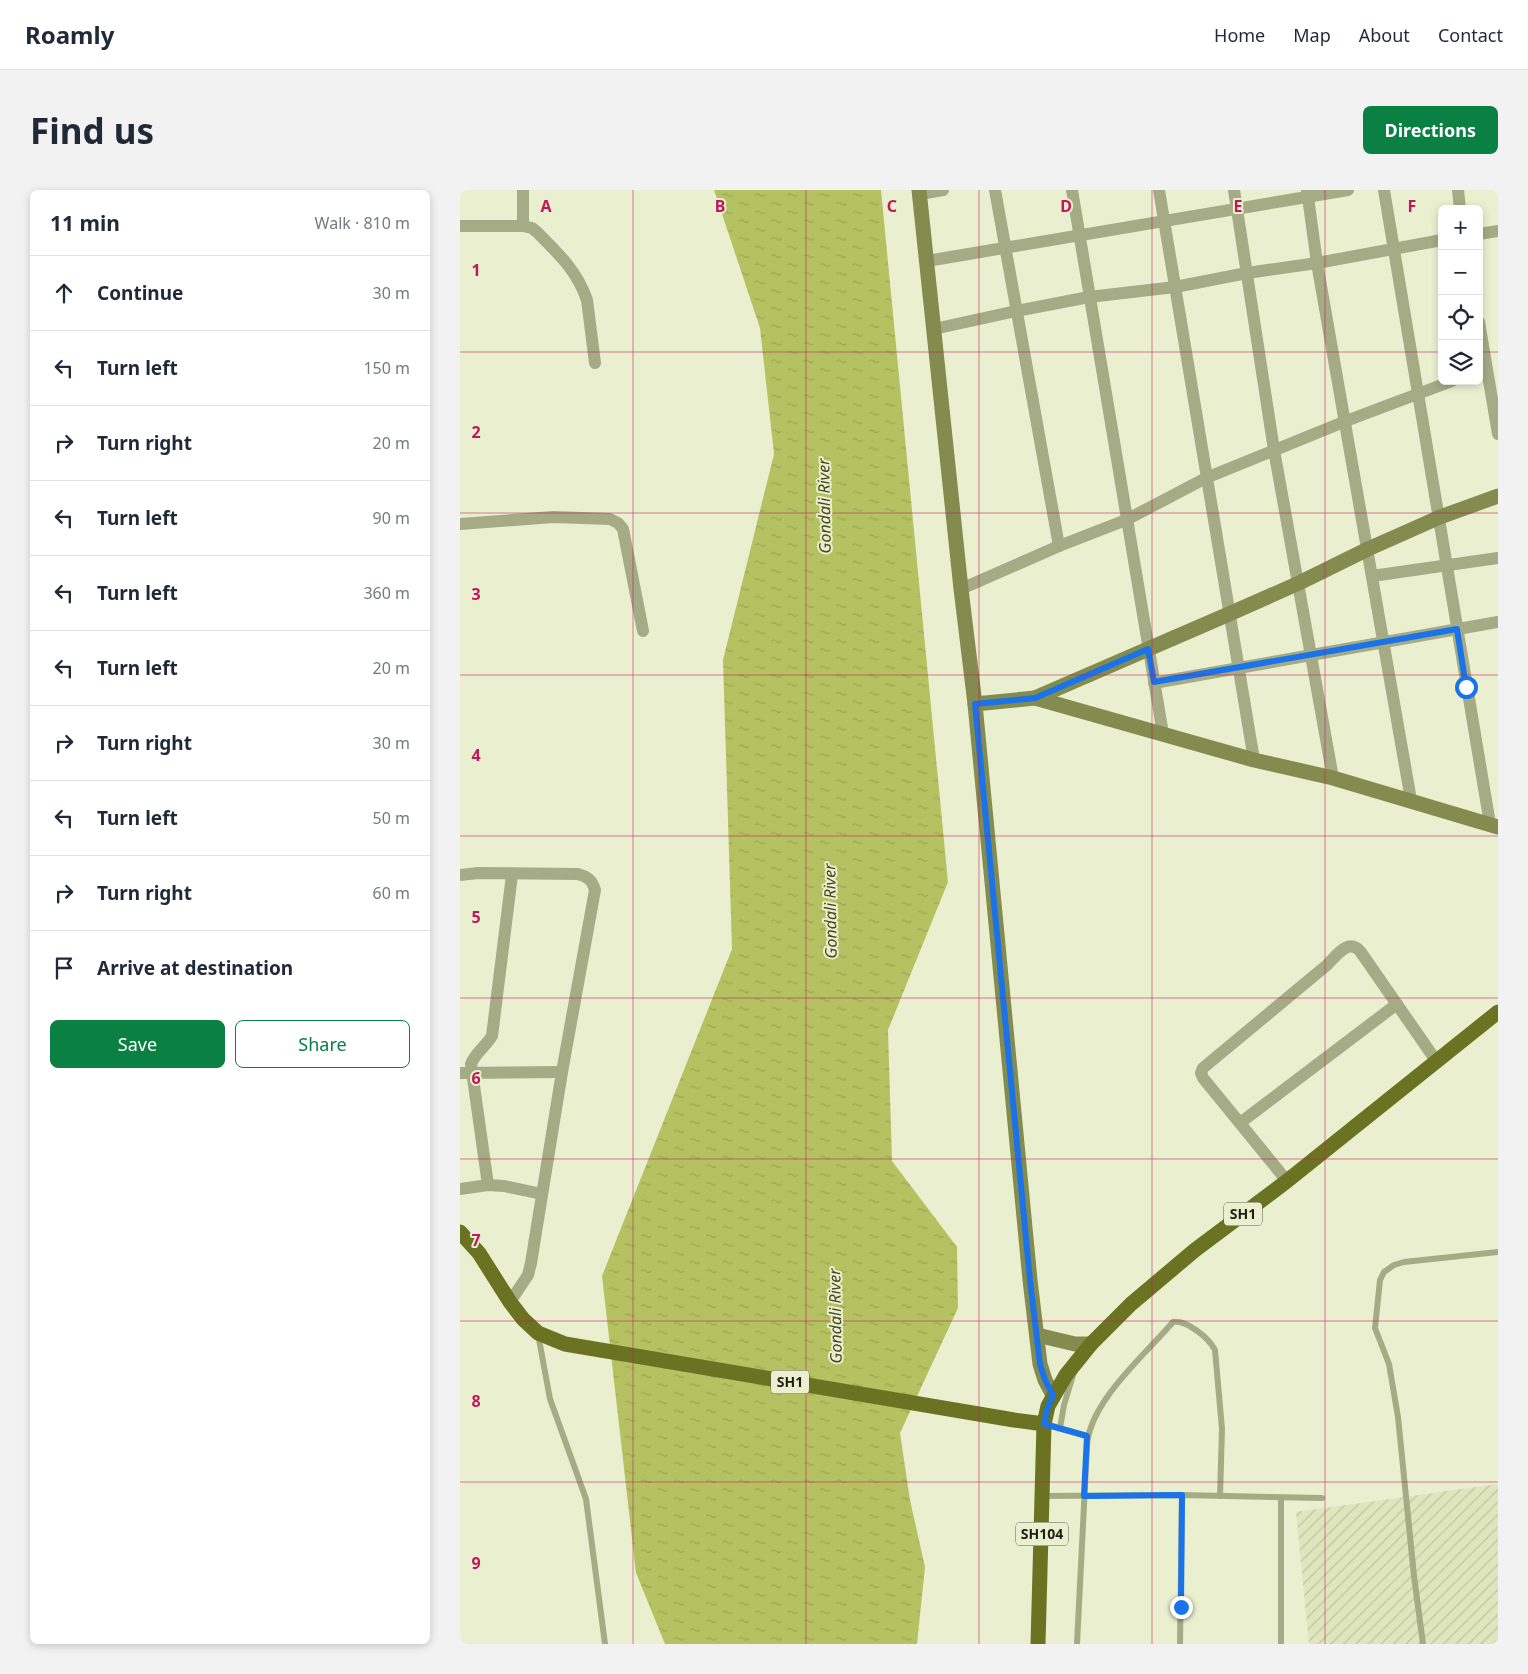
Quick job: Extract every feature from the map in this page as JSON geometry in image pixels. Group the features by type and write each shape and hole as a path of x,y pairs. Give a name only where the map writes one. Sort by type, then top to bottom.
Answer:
{"main road":[{"path":"920,192 961,589 975,704 1029,1270 1040,1364 1045,1380 1053,1395"},
{"path":"975,704 1035,698 1299,583 1368,549 1440,518 1498,496"},
{"path":"1035,698 1254,760 1333,778 1494,826"},
{"name":"SH1","path":"460,1232 479,1253 523,1319 538,1333 566,1344 1044,1424 1048,1406 1053,1395 1074,1364 1131,1304 1195,1250 1287,1181 1498,1012"},
{"path":"1037,1335 1075,1344 1091,1344"},
{"name":"SH104","path":"1038,1644 1043,1496 1042,1442 1044,1424"}],"street":[{"path":"522,226 523,190"},
{"path":"920,192 943,190"},
{"path":"995,190 1058,546"},
{"path":"1072,190 1163,734"},
{"path":"1159,190 1228,614 1254,760"},
{"path":"1234,190 1274,450 1333,778"},
{"path":"927,261 1238,208 1307,193 1348,190"},
{"path":"1384,190 1457,629 1494,826"},
{"path":"1458,190 1460,205"},
{"path":"1307,193 1411,800"},
{"path":"460,226 522,226 532,228 537,232 572,268 587,300 596,363"},
{"path":"1483,233 1498,231"},
{"path":"934,330 1016,311 1089,297 1175,287 1438,241"},
{"path":"1483,340 1498,434"},
{"path":"961,589 1058,546 1126,520 1206,478 1346,421 1442,385"},
{"path":"460,524 552,517 610,519 618,523 623,529 643,631"},
{"path":"1372,576 1498,558"},
{"path":"1154,682 1498,622"},
{"path":"460,875 578,874 587,876 595,890 528,1274 510,1302"},
{"path":"488,1185 465,1072 473,1058 488,1044 492,1036 512,875"},
{"path":"1287,1181 1203,1078 1203,1068 1328,965 1345,948 1351,945 1356,946 1360,950 1437,1062"},
{"path":"1240,1123 1397,1004"},
{"path":"465,1072 562,1072"},
{"path":"460,1189 488,1185 504,1186 542,1194"}],"lane":[{"path":"1423,1644 1414,1576 1398,1416 1388,1364 1375,1328 1380,1280 1384,1272 1394,1265 1498,1252"},
{"path":"1077,1644 1087,1436 1096,1412 1110,1392 1173,1322 1179,1321 1187,1324 1212,1344 1217,1358 1222,1429 1220,1496"},
{"path":"538,1333 550,1399 586,1499 605,1644"},
{"path":"1060,1428 1064,1405 1074,1376 1074,1364"},
{"path":"1044,1424 1087,1436"},
{"path":"1043,1496 1182,1495 1322,1498"},
{"path":"1180,1644 1182,1495"},
{"path":"1282,1498 1282,1644"}],"shaded area":[{"path":"1498,1484 1498,1644 1309,1644 1296,1512"}],"water":[{"name":"Gondali River","path":"714,190 881,190 948,882 888,1030 892,1161 957,1247 958,1308 900,1433 910,1500 925,1567 917,1644 665,1644 636,1573 602,1276 732,949 723,660 774,454 760,328"}],"route":[{"path":"1181,1607 1182,1495 1084,1496 1087,1436 1044,1424 1048,1406 1053,1395 1045,1380 1040,1364 1030,1280 975,704 1035,698 1148,649 1154,682 1457,629 1466,687"}]}
